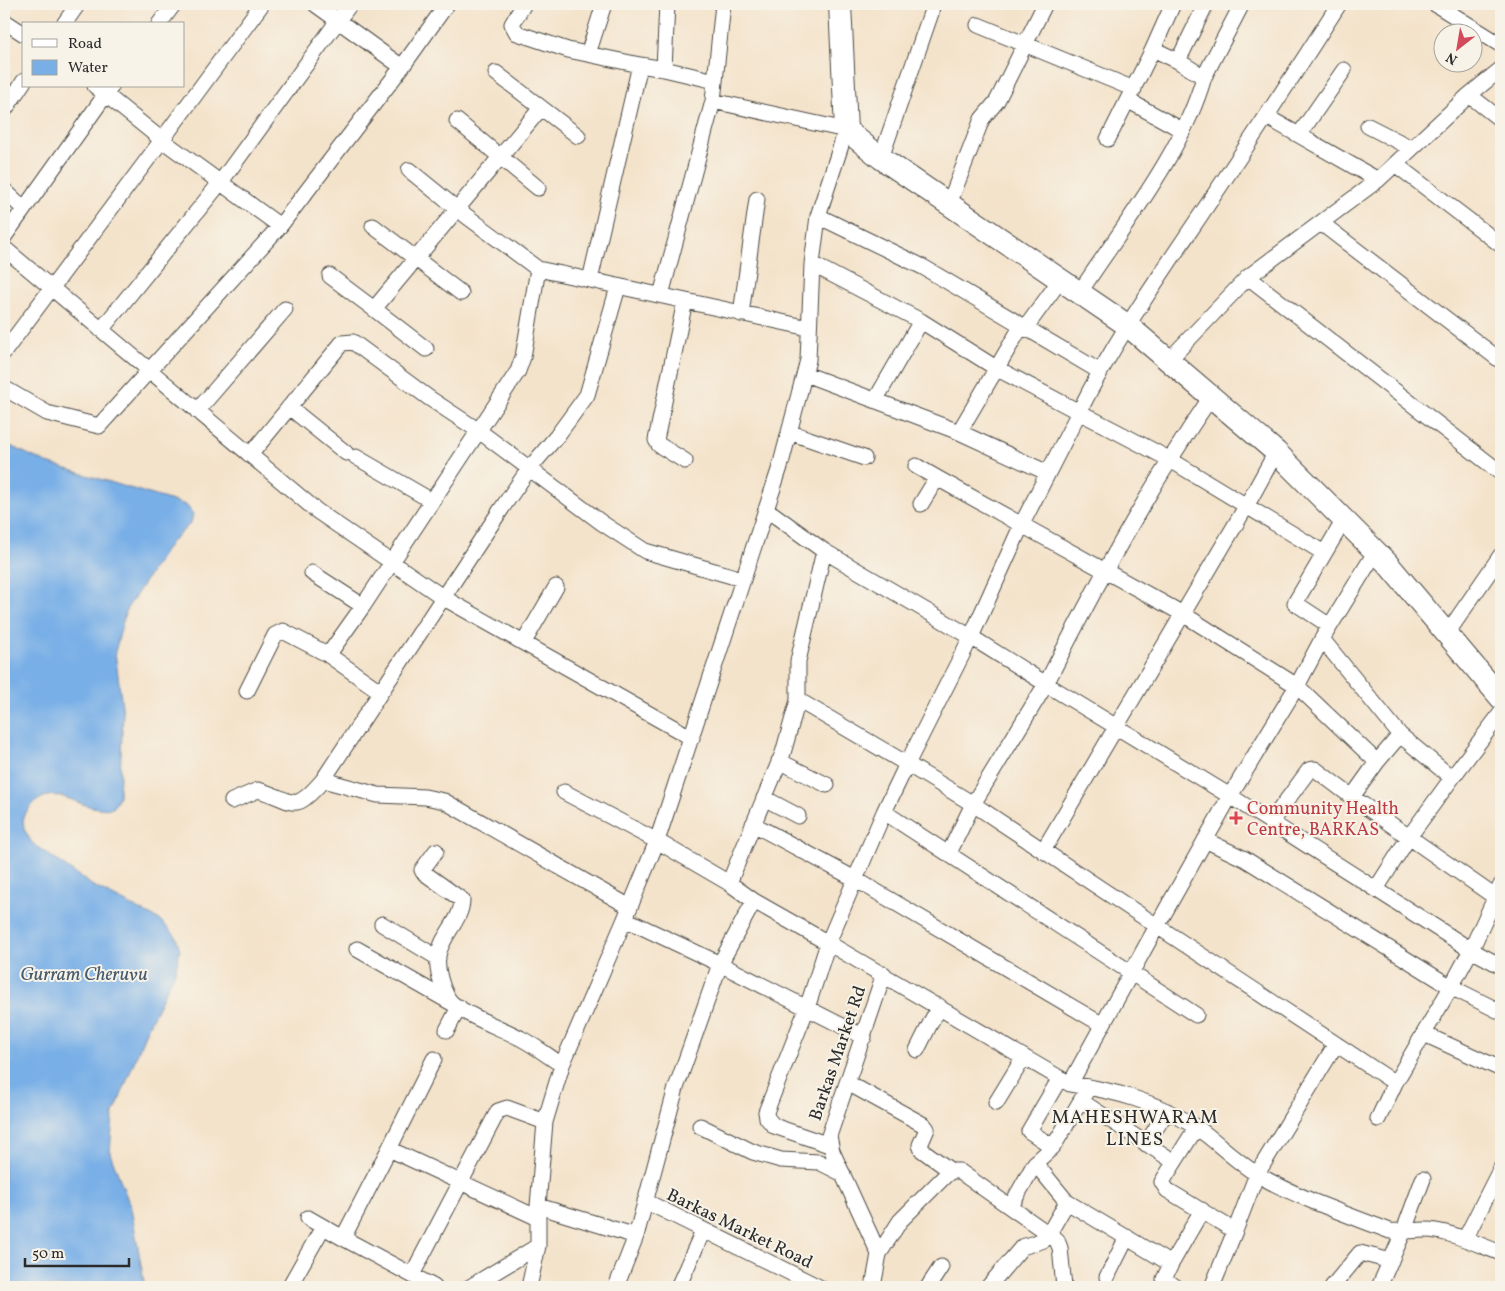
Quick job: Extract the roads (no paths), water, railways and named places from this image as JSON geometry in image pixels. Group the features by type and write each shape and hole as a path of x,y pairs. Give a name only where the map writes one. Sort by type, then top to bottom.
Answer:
{"street":[{"path":"65,22 78,4"},
{"path":"160,22 174,4"},
{"path":"4,352 50,287 162,140 262,4"},
{"path":"315,4 402,67"},
{"path":"101,330 220,184 350,4"},
{"path":"4,388 47,413 99,426 280,226 402,67 447,4"},
{"path":"524,4 512,24 517,33 588,54 715,81"},
{"path":"588,54 604,4"},
{"path":"664,69 667,4"},
{"path":"661,295 713,101 723,4"},
{"path":"529,1287 538,1246 538,1212 545,1122 562,1065 657,841 766,509 805,374 808,360 812,264 818,216 846,130 840,4"},
{"path":"881,158 931,12 932,4"},
{"path":"949,204 982,119 997,101 1045,4"},
{"path":"1108,139 1131,95 1173,4"},
{"path":"1178,61 1206,4"},
{"path":"1080,292 1171,154 1199,96 1204,76 1242,4"},
{"path":"830,1146 774,1126 767,1118 766,1112 807,1008 828,943 884,812 971,637 1022,524 1099,371 1127,325 1267,117 1339,4"},
{"path":"1435,4 1501,44"},
{"path":"4,21 22,33"},
{"path":"978,25 1131,95 1182,130"},
{"path":"1153,49 1204,76"},
{"path":"590,280 640,65"},
{"path":"1168,361 1248,277 1378,180 1469,95 1501,69"},
{"path":"1299,135 1344,70"},
{"path":"496,73 578,136"},
{"path":"4,111 22,85"},
{"path":"4,238 104,89 162,140 280,226"},
{"path":"1469,95 1501,120"},
{"path":"713,101 846,130 881,158 1127,325 1276,452 1376,551 1501,698"},
{"path":"374,309 541,108"},
{"path":"1267,117 1378,180"},
{"path":"457,121 538,188"},
{"path":"1368,126 1412,148"},
{"path":"1394,164 1501,245"},
{"path":"409,170 457,209 538,269 809,328"},
{"path":"4,190 24,209"},
{"path":"742,314 757,199"},
{"path":"818,216 923,267 1099,371"},
{"path":"1321,223 1501,361"},
{"path":"373,226 461,293"},
{"path":"4,248 317,512 444,598 692,738"},
{"path":"812,264 921,321 996,368 1169,459 1324,553"},
{"path":"327,654 392,564 518,371 523,357 538,269"},
{"path":"330,276 426,349"},
{"path":"1248,277 1501,473"},
{"path":"959,432 1018,332 1026,327 1061,279"},
{"path":"232,800 258,790 291,804 300,802 323,780 529,469 557,436 587,395 618,287"},
{"path":"685,301 656,433 656,440 659,445 685,462"},
{"path":"197,411 285,309"},
{"path":"876,399 921,321"},
{"path":"250,455 342,342 353,342 429,398 479,430 529,469 645,552 742,579"},
{"path":"805,374 876,399 959,432 1048,473"},
{"path":"949,853 973,804 1046,684 1104,570 1169,459 1211,397"},
{"path":"289,407 351,455 432,501"},
{"path":"789,432 864,458"},
{"path":"1043,851 1247,505 1276,452"},
{"path":"916,466 1183,614 1297,686 1377,762"},
{"path":"921,504 937,478"},
{"path":"766,509 824,551 971,637 1116,728 1230,796 1471,950 1501,966"},
{"path":"1344,520 1295,602 1326,632 1400,735 1452,778"},
{"path":"730,883 780,761 798,700 798,661 824,551"},
{"path":"1053,1147 1029,1131 1065,1081 1101,1024 1230,796 1376,551"},
{"path":"1446,635 1501,556"},
{"path":"312,573 363,606"},
{"path":"524,642 556,587"},
{"path":"247,691 275,635 283,631 327,654 381,692"},
{"path":"798,700 973,804 1395,1083"},
{"path":"1376,889 1409,837 1501,713"},
{"path":"1352,797 1377,762 1400,735"},
{"path":"780,761 827,785"},
{"path":"1270,823 1309,770 1315,769 1409,837 1500,888 1471,950 1395,1083 1378,1119"},
{"path":"323,780 378,795 424,797 444,801 628,913 720,964 864,1037"},
{"path":"564,792 657,841 730,883 754,901 884,974 1065,1081 1115,1091 1167,1111 1196,1128 1257,1174 1289,1191 1390,1231 1404,1233 1427,1230 1465,1239 1501,1253"},
{"path":"764,798 798,816"},
{"path":"884,812 1196,1015"},
{"path":"753,824 855,879 1101,1024"},
{"path":"1205,840 1245,859 1451,987 1501,1012"},
{"path":"436,852 423,868 423,872 462,900 460,910 440,947 438,958 442,987 455,1004"},
{"path":"616,1287 636,1236 676,1088 720,964 754,901"},
{"path":"382,924 438,958"},
{"path":"357,948 455,1004 521,1038 562,1065"},
{"name":"Barkas Market Rd","path":"879,1254 830,1146 830,1136 884,974"},
{"path":"447,1030 455,1004"},
{"path":"917,1050 939,1006"},
{"path":"1424,1034 1500,1066"},
{"path":"1212,1287 1257,1174 1336,1044"},
{"path":"996,1103 1024,1056"},
{"path":"343,1238 434,1060"},
{"path":"848,1083 924,1125 927,1129 920,1146 922,1150 951,1171 966,1174 1057,1240 1060,1248 1064,1287"},
{"path":"1011,1206 1035,1164 1053,1147 1089,1087"},
{"path":"1081,1101 1173,1161"},
{"path":"412,1275 495,1116 502,1108 545,1122"},
{"path":"1146,1144 1167,1111"},
{"path":"700,1126 752,1152 781,1160 819,1162 843,1174"},
{"path":"1196,1128 1164,1176 1163,1186 1235,1231"},
{"path":"389,1149 460,1182 538,1212 636,1236"},
{"path":"1035,1164 1067,1202 1171,1264"},
{"path":"1465,1239 1501,1168"},
{"path":"875,1287 879,1254 900,1221 923,1196 951,1171"},
{"path":"1379,1287 1404,1233 1423,1180"},
{"name":"Barkas Market Road","path":"645,1201 703,1231 790,1281 819,1287"},
{"path":"988,1287 1022,1247 1044,1240 1067,1202"},
{"path":"1176,1287 1164,1279 1202,1210"},
{"path":"308,1218 434,1287"},
{"path":"289,1287 323,1227"},
{"path":"678,1287 703,1231"},
{"path":"1107,1277 1127,1237"},
{"path":"470,1287 538,1246"},
{"path":"1332,1287 1360,1253 1391,1261"},
{"path":"928,1287 941,1268"}],"water":[{"name":"Gurram Cheruvu","path":"4,443 47,463 186,505 193,514 191,523 171,542 126,610 115,652 123,714 119,796 113,808 99,808 54,796 44,797 34,804 23,817 24,829 32,843 93,886 160,920 176,936 180,950 175,972 147,1029 113,1116 110,1153 131,1208 145,1287 4,1287"}],"place":[{"name":"Community Health Centre, BARKAS","path":"1236,818"}],"district":[{"name":"MAHESHWARAM LINES","path":"1135,1127"}]}
